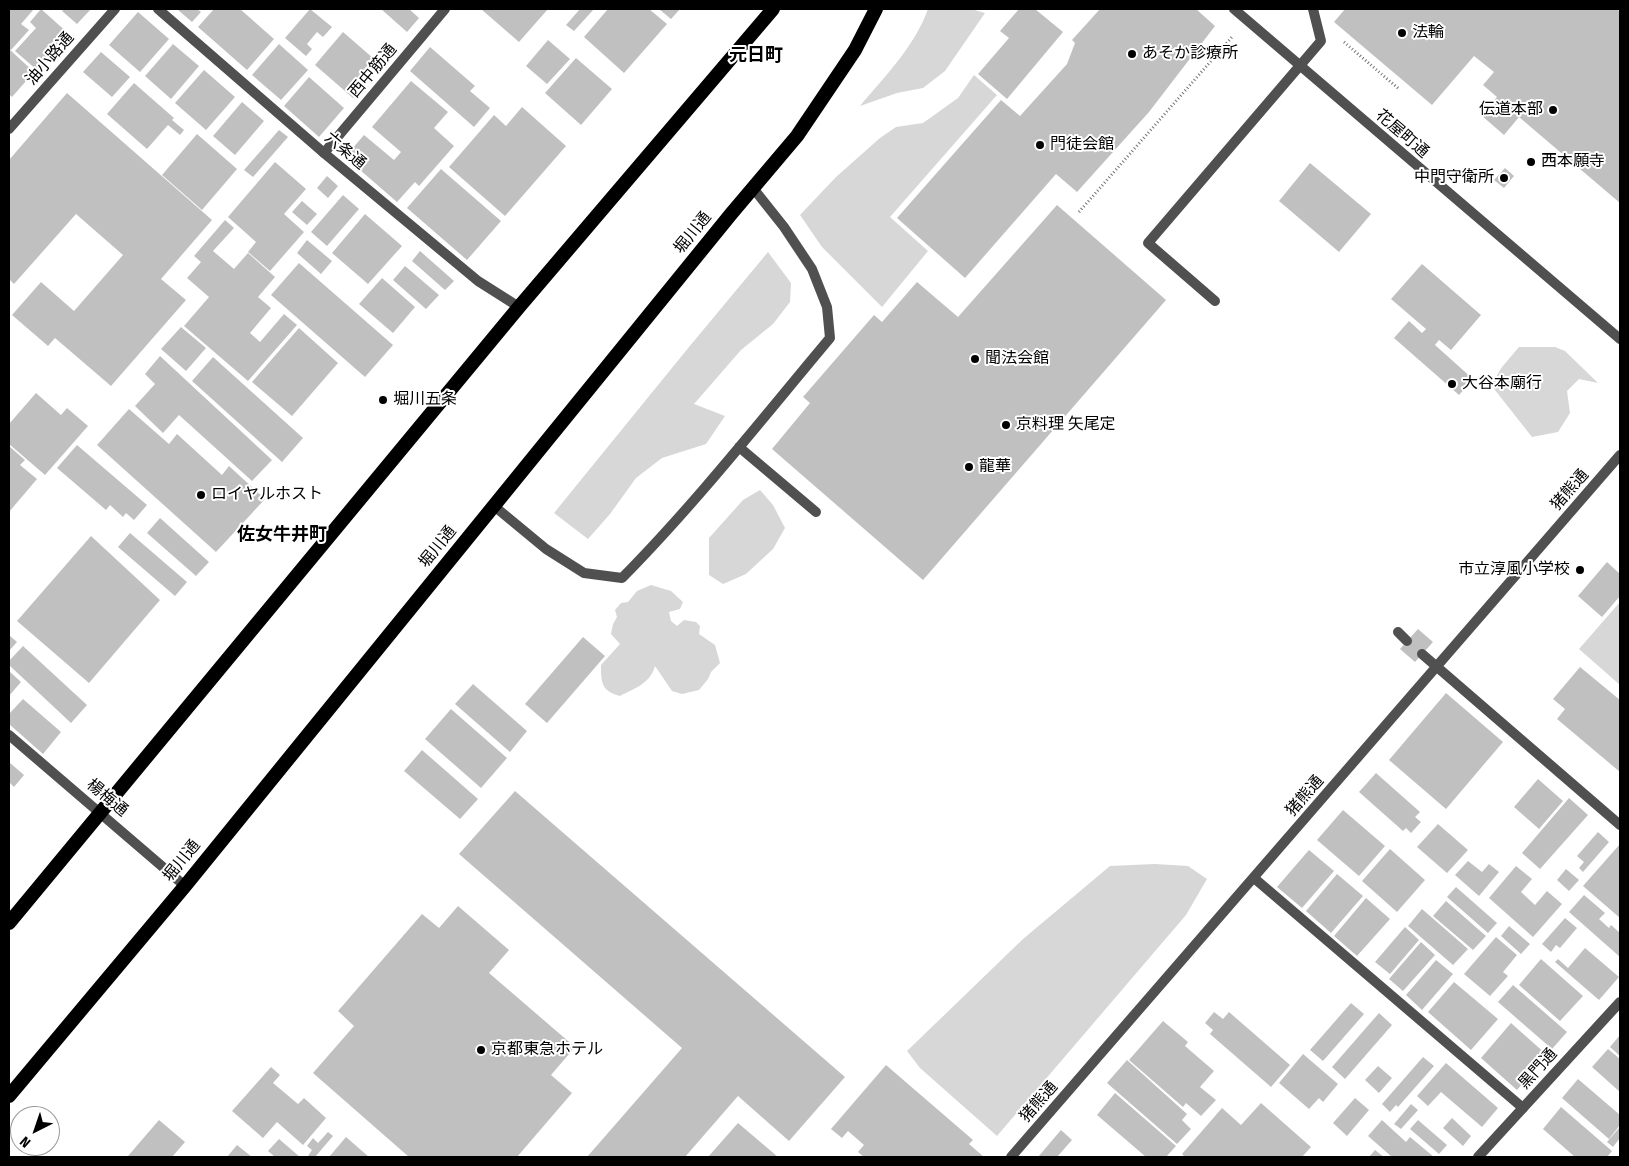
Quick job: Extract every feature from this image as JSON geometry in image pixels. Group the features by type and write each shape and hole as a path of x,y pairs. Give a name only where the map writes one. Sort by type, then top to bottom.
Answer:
{"highway":[{"path":"9,923 519,307 773,9"},
{"name":"堀川通","path":"9,1096 185,886 797,136 855,50 876,9"}],"street":[{"name":"油小路通","path":"9,130 114,9"},
{"name":"六条通","path":"158,9 324,153 478,280 519,307"},
{"name":"西中筋通","path":"324,153 445,9"},
{"name":"花屋町通","path":"1234,9 1620,339"},
{"path":"1215,301 1148,243 1321,41 1313,9"},
{"path":"494,506 546,549 584,573 622,578 739,446 830,338 827,307 812,270 784,226 753,188"},
{"path":"739,446 816,512"},
{"name":"猪熊通","path":"1012,1157 1620,455"},
{"path":"1398,632 1407,641"},
{"path":"1422,654 1620,825"},
{"name":"楊梅通","path":"9,735 185,886"},
{"path":"1254,878 1523,1108"},
{"name":"黒門通","path":"1478,1157 1620,1002"}],"path":[{"path":"1079,212 1246,20"},
{"path":"1343,42 1399,89"}],"shaded area":[{"path":"928,9 971,9 985,13 945,71 923,88 897,93 860,106 907,48"},
{"path":"974,75 997,95 890,217 928,251 882,307 822,247 800,215 836,177 880,138 896,127 923,123 958,98"},
{"path":"768,252 791,283 790,302 773,324 741,350 694,404 725,416 706,444 662,458 636,478 610,514 588,539 554,513"},
{"path":"1519,347 1555,347 1565,351 1598,383 1579,379 1567,391 1570,413 1558,432 1532,437 1491,385 1502,367"},
{"path":"760,490 773,505 785,528 773,549 746,574 723,584 709,575 709,538 743,500"},
{"path":"651,585 671,591 683,602 680,609 669,612 671,621 677,626 684,620 696,622 700,626 699,634 715,645 720,663 711,672 699,690 682,694 672,691 655,666 646,681 620,696 609,691 603,685 601,665 620,644 611,634 617,617 615,610 621,603 628,602 637,591"},
{"path":"1620,602 1620,685 1579,649"},
{"path":"1155,864 1188,866 1207,879 1186,915 997,1136 920,1068 907,1051 1023,939 1110,866"}],"building":[{"path":"9,9 34,9 21,24 29,30 11,50 9,48"},
{"path":"41,9 69,34 37,70 15,51 36,28 30,22"},
{"path":"64,9 91,9 77,24 62,11"},
{"path":"177,9 197,9 201,12 192,22"},
{"path":"214,9 240,9 274,39 247,70 198,27"},
{"path":"310,9 332,27 323,37 317,32 307,44 312,49 306,56 285,38"},
{"path":"381,9 409,9 419,18 407,32"},
{"path":"481,9 548,9 519,42"},
{"path":"580,9 594,9 574,31 566,25"},
{"path":"608,9 649,9 667,24 624,73 584,37"},
{"path":"659,9 680,9 671,19"},
{"path":"1019,9 1035,9 1063,32 1007,99 978,74 1009,38 1000,31"},
{"name":"門徒会館","path":"1100,9 1196,9 1215,26 1149,112 1077,192 1056,174 965,278 897,218 1001,100 1020,116 1067,64 1075,43 1072,40"},
{"name":"伝道本部","path":"1345,9 1617,9 1620,12 1620,203 1519,117 1504,135 1481,115 1497,97 1483,85 1494,72 1474,56 1432,105 1334,22"},
{"path":"138,12 169,39 140,72 109,45"},
{"path":"343,32 381,65 353,98 315,65"},
{"path":"548,40 570,59 547,84 526,66"},
{"path":"173,44 199,66 171,99 145,76"},
{"path":"279,44 308,70 281,100 252,75"},
{"path":"430,47 475,86 470,91 490,108 474,127 410,71"},
{"path":"9,49 34,72 12,97 9,94"},
{"path":"101,52 130,77 112,97 83,72"},
{"path":"576,58 612,89 581,125 545,93"},
{"path":"204,70 235,97 206,130 175,103"},
{"path":"309,77 344,108 319,137 284,106"},
{"path":"411,81 448,112 434,128 454,146 419,186 415,182 397,202 345,157 364,135 394,160 401,152 372,127"},
{"path":"134,83 174,118 172,120 184,130 180,135 168,125 147,149 107,114"},
{"path":"67,93 212,220 161,279 186,300 111,386 55,338 48,346 12,315 41,282 74,311 123,255 76,214 14,284 9,279 9,160"},
{"path":"242,102 264,121 235,155 213,136"},
{"path":"522,107 566,146 505,216 449,167 494,115 506,126"},
{"path":"279,130 288,137 253,177 244,170"},
{"path":"197,134 237,169 202,210 162,175"},
{"path":"275,162 306,189 284,214 304,232 270,271 248,252 256,242 228,217"},
{"path":"1310,163 1371,214 1339,252 1279,201"},
{"name":"中門守衛所","path":"1505,168 1514,176 1504,188 1494,180"},
{"path":"441,169 501,221 467,260 407,208"},
{"path":"327,176 338,186 328,198 317,188"},
{"path":"343,195 359,209 327,246 311,232"},
{"path":"302,201 317,214 307,225 292,212"},
{"name":"聞法会館","path":"1057,205 1166,300 923,580 772,449 810,403 803,397 874,315 882,322 917,282 958,317"},
{"path":"365,214 402,246 368,284 332,253"},
{"path":"225,220 234,228 213,251 234,269 248,253 275,277 258,297 271,308 250,333 260,342 284,314 297,325 248,381 184,326 209,297 187,278 201,262 194,256"},
{"path":"307,240 332,261 321,274 297,253"},
{"path":"420,251 454,281 445,290 412,261"},
{"path":"299,263 393,345 365,377 271,295"},
{"path":"1422,264 1481,315 1451,350 1439,340 1435,345 1473,379 1459,395 1394,338 1409,321 1422,333 1426,329 1391,299"},
{"path":"405,266 439,295 426,309 393,280"},
{"path":"382,278 415,307 393,333 359,304"},
{"path":"181,327 206,348 186,371 161,349"},
{"path":"299,328 338,363 292,416 252,382"},
{"path":"160,356 272,460 252,481 179,415 163,433 135,406 155,384 145,374"},
{"path":"213,357 303,438 282,462 192,381"},
{"path":"36,393 61,415 67,408 88,426 45,475 9,444 9,424"},
{"path":"129,409 169,444 177,434 222,475 229,466 265,499 216,552 97,445"},
{"path":"77,445 147,505 134,520 126,513 123,517 110,505 106,510 57,468"},
{"path":"9,446 25,460 20,465 37,479 9,512"},
{"path":"160,518 209,562 196,576 147,533"},
{"path":"130,533 187,582 175,596 118,547"},
{"path":"91,536 160,600 89,683 17,621"},
{"path":"1607,562 1620,574 1620,596 1602,617 1578,596"},
{"path":"1418,629 1433,642 1415,662 1400,649"},
{"path":"9,635 17,642 9,651"},
{"path":"583,637 605,656 547,723 525,704"},
{"path":"23,646 87,705 71,723 9,665 9,661"},
{"path":"1580,667 1620,700 1620,772 1557,719 1565,709 1553,699"},
{"path":"9,671 21,682 9,696"},
{"path":"473,684 527,731 510,752 455,704"},
{"path":"1446,693 1503,742 1446,809 1389,760"},
{"path":"23,699 61,732 43,754 9,724 9,714"},
{"path":"451,709 507,758 481,788 425,739"},
{"path":"422,750 478,799 460,819 404,771"},
{"path":"9,762 24,775 14,787 9,782"},
{"path":"1376,773 1420,812 1415,817 1421,822 1411,833 1406,828 1403,831 1359,792"},
{"path":"1538,779 1563,801 1539,829 1514,807"},
{"path":"515,791 845,1077 789,1141 738,1096 685,1157 587,1157 682,1048 459,854"},
{"path":"1569,798 1588,815 1540,869 1522,853"},
{"path":"1343,810 1385,846 1359,876 1317,840"},
{"path":"1438,824 1468,850 1447,873 1417,847"},
{"path":"1598,832 1609,842 1583,872 1579,868 1584,862 1577,856"},
{"path":"1620,844 1620,918 1583,886"},
{"path":"1390,849 1425,880 1397,912 1362,881"},
{"path":"1309,850 1334,871 1302,908 1277,887"},
{"path":"1468,861 1482,872 1489,864 1499,872 1479,896 1455,875"},
{"path":"1516,866 1532,879 1521,892 1535,905 1547,891 1562,904 1533,937 1489,898"},
{"path":"1566,869 1579,880 1569,891 1557,880"},
{"path":"1337,874 1363,896 1331,933 1306,911"},
{"path":"1456,887 1497,923 1488,933 1447,897"},
{"path":"1584,895 1605,913 1599,919 1609,928 1611,925 1620,933 1620,957 1569,912"},
{"path":"1366,898 1390,919 1357,956 1334,936"},
{"path":"1446,901 1486,936 1473,950 1433,916"},
{"path":"458,906 509,950 489,973 575,1047 551,1075 572,1093 517,1157 409,1157 313,1073 354,1026 338,1011 422,914 439,928"},
{"path":"1422,909 1468,949 1453,965 1408,926"},
{"path":"1565,918 1577,928 1560,948 1556,945 1551,952 1542,944"},
{"path":"1509,926 1530,944 1521,954 1501,936"},
{"path":"1405,927 1419,940 1390,974 1375,962"},
{"path":"1496,937 1517,955 1503,972 1508,976 1490,996 1464,974"},
{"path":"1421,942 1435,955 1403,991 1389,979"},
{"path":"1585,948 1619,977 1599,1000 1555,962 1558,959 1568,968"},
{"path":"1541,959 1583,996 1560,1021 1519,985"},
{"path":"1436,960 1453,974 1422,1010 1406,995"},
{"path":"1454,982 1498,1019 1471,1050 1428,1012"},
{"path":"1513,985 1567,1032 1552,1049 1498,1002"},
{"path":"1351,1003 1364,1014 1323,1061 1310,1050"},
{"path":"1214,1012 1223,1019 1229,1012 1290,1065 1271,1087 1210,1034 1213,1030 1205,1023"},
{"path":"1379,1013 1392,1025 1345,1079 1332,1067"},
{"path":"1163,1021 1188,1042 1185,1046 1214,1071 1200,1087 1216,1100 1201,1116 1186,1103 1183,1107 1129,1060"},
{"path":"1511,1023 1547,1055 1517,1090 1481,1058"},
{"path":"1620,1035 1620,1056 1610,1047"},
{"path":"1608,1049 1620,1059 1620,1092 1592,1067"},
{"path":"1303,1054 1338,1084 1323,1102 1319,1098 1309,1109 1279,1083"},
{"path":"1423,1057 1434,1066 1398,1107 1396,1105 1390,1112 1382,1104"},
{"path":"1127,1060 1187,1114 1182,1120 1191,1129 1177,1144 1107,1083"},
{"path":"1446,1063 1498,1108 1482,1127 1441,1092 1428,1106 1417,1096"},
{"path":"886,1065 973,1140 969,1144 984,1157 864,1157 858,1152 864,1145 848,1131 842,1138 831,1129"},
{"path":"1378,1066 1392,1078 1379,1093 1365,1080"},
{"path":"271,1067 280,1075 273,1083 298,1104 304,1098 326,1118 303,1145 277,1122 263,1138 232,1111"},
{"path":"1578,1079 1620,1115 1620,1125 1609,1139 1562,1098"},
{"path":"1115,1093 1176,1146 1166,1157 1146,1157 1097,1115"},
{"path":"1355,1098 1369,1110 1347,1136 1333,1123"},
{"path":"1261,1103 1311,1147 1302,1157 1185,1157 1182,1154 1222,1108 1241,1125"},
{"path":"1411,1104 1418,1110 1401,1129 1394,1124"},
{"path":"1561,1107 1612,1151 1607,1157 1575,1157 1543,1129"},
{"path":"1452,1118 1471,1136 1463,1146 1443,1128"},
{"path":"159,1120 185,1142 172,1157 128,1156"},
{"path":"1382,1120 1406,1142 1410,1137 1434,1157 1392,1157 1368,1136"},
{"path":"1418,1120 1447,1145 1439,1154 1410,1129"},
{"path":"738,1123 778,1157 708,1157"},
{"path":"1619,1128 1620,1138 1613,1147 1607,1142"},
{"path":"1061,1130 1072,1140 1057,1157 1038,1157"},
{"path":"328,1132 333,1136 315,1157 309,1157 312,1150 307,1146 313,1138 318,1143"},
{"path":"346,1137 369,1157 329,1157"},
{"path":"279,1139 300,1157 275,1157 268,1151"},
{"path":"237,1145 252,1157 227,1157"},
{"path":"1375,1150 1384,1157 1369,1157"}],"place":[{"name":"法輪","path":"1402,33"},
{"name":"あそか診療所","path":"1132,54"},
{"name":"伝道本部","path":"1553,110"},
{"name":"門徒会館","path":"1040,145"},
{"name":"西本願寺","path":"1531,162"},
{"name":"中門守衛所","path":"1504,178"},
{"name":"聞法会館","path":"975,359"},
{"name":"大谷本廟行","path":"1452,384"},
{"name":"堀川五条","path":"383,400"},
{"name":"京料理 矢尾定","path":"1006,425"},
{"name":"龍華","path":"969,467"},
{"name":"ロイヤルホスト","path":"201,495"},
{"name":"市立淳風小学校","path":"1580,570"},
{"name":"京都東急ホテル","path":"481,1050"}],"district":[{"name":"元日町","path":"756,56"},
{"name":"佐女牛井町","path":"282,535"}]}
